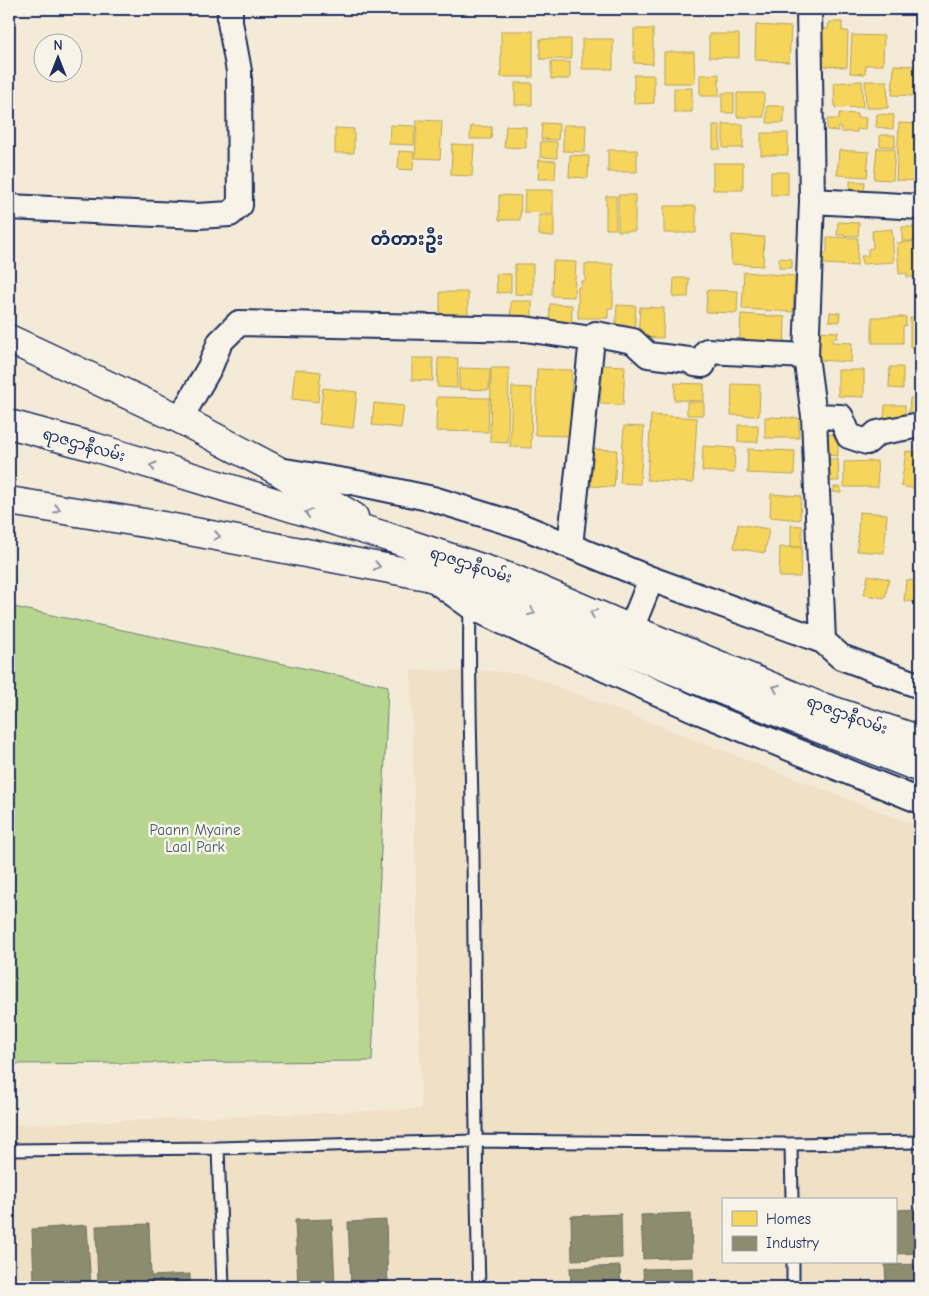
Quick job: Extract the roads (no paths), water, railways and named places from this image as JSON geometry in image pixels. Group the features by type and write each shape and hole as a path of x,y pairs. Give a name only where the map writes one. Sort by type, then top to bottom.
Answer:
{"main road":[{"path":"9,339 180,419 275,469 388,538 427,576"},
{"name":"ရာဇဌာနီလမ်း","path":"9,424 94,447 514,579 816,705 920,740"},
{"name":"ရာဇဌာနီလမ်း","path":"9,501 172,528 427,576 507,602 723,691 920,768"}],"street":[{"path":"9,207 198,216 230,214 240,205 239,71 230,22 230,9"},
{"path":"809,9 812,202 806,356 814,416 823,641"},
{"path":"812,202 920,207"},
{"path":"180,419 210,366 220,342 239,323 525,329 592,339"},
{"path":"570,546 592,339 596,334 633,341 648,354 689,360 695,364 703,365 707,351 806,356"},
{"path":"814,416 841,417 849,436 867,442 877,433 920,425"},
{"path":"275,469 357,483 433,499 521,526 651,579 823,641 841,657 920,686"},
{"path":"427,576 470,606 536,638 700,712 920,801"},
{"path":"631,629 651,579"}],"lane":[{"path":"470,606 475,1141 479,1287"},
{"path":"9,1150 218,1148 475,1141 791,1144 920,1142"},
{"path":"791,1144 792,1198"},
{"path":"218,1148 223,1287"},
{"path":"793,1264 793,1287"}],"district":[{"name":"တံတားဦး","path":"407,239"}],"park label":[{"name":"Paann Myaine Laal Park","path":"195,838"}]}
